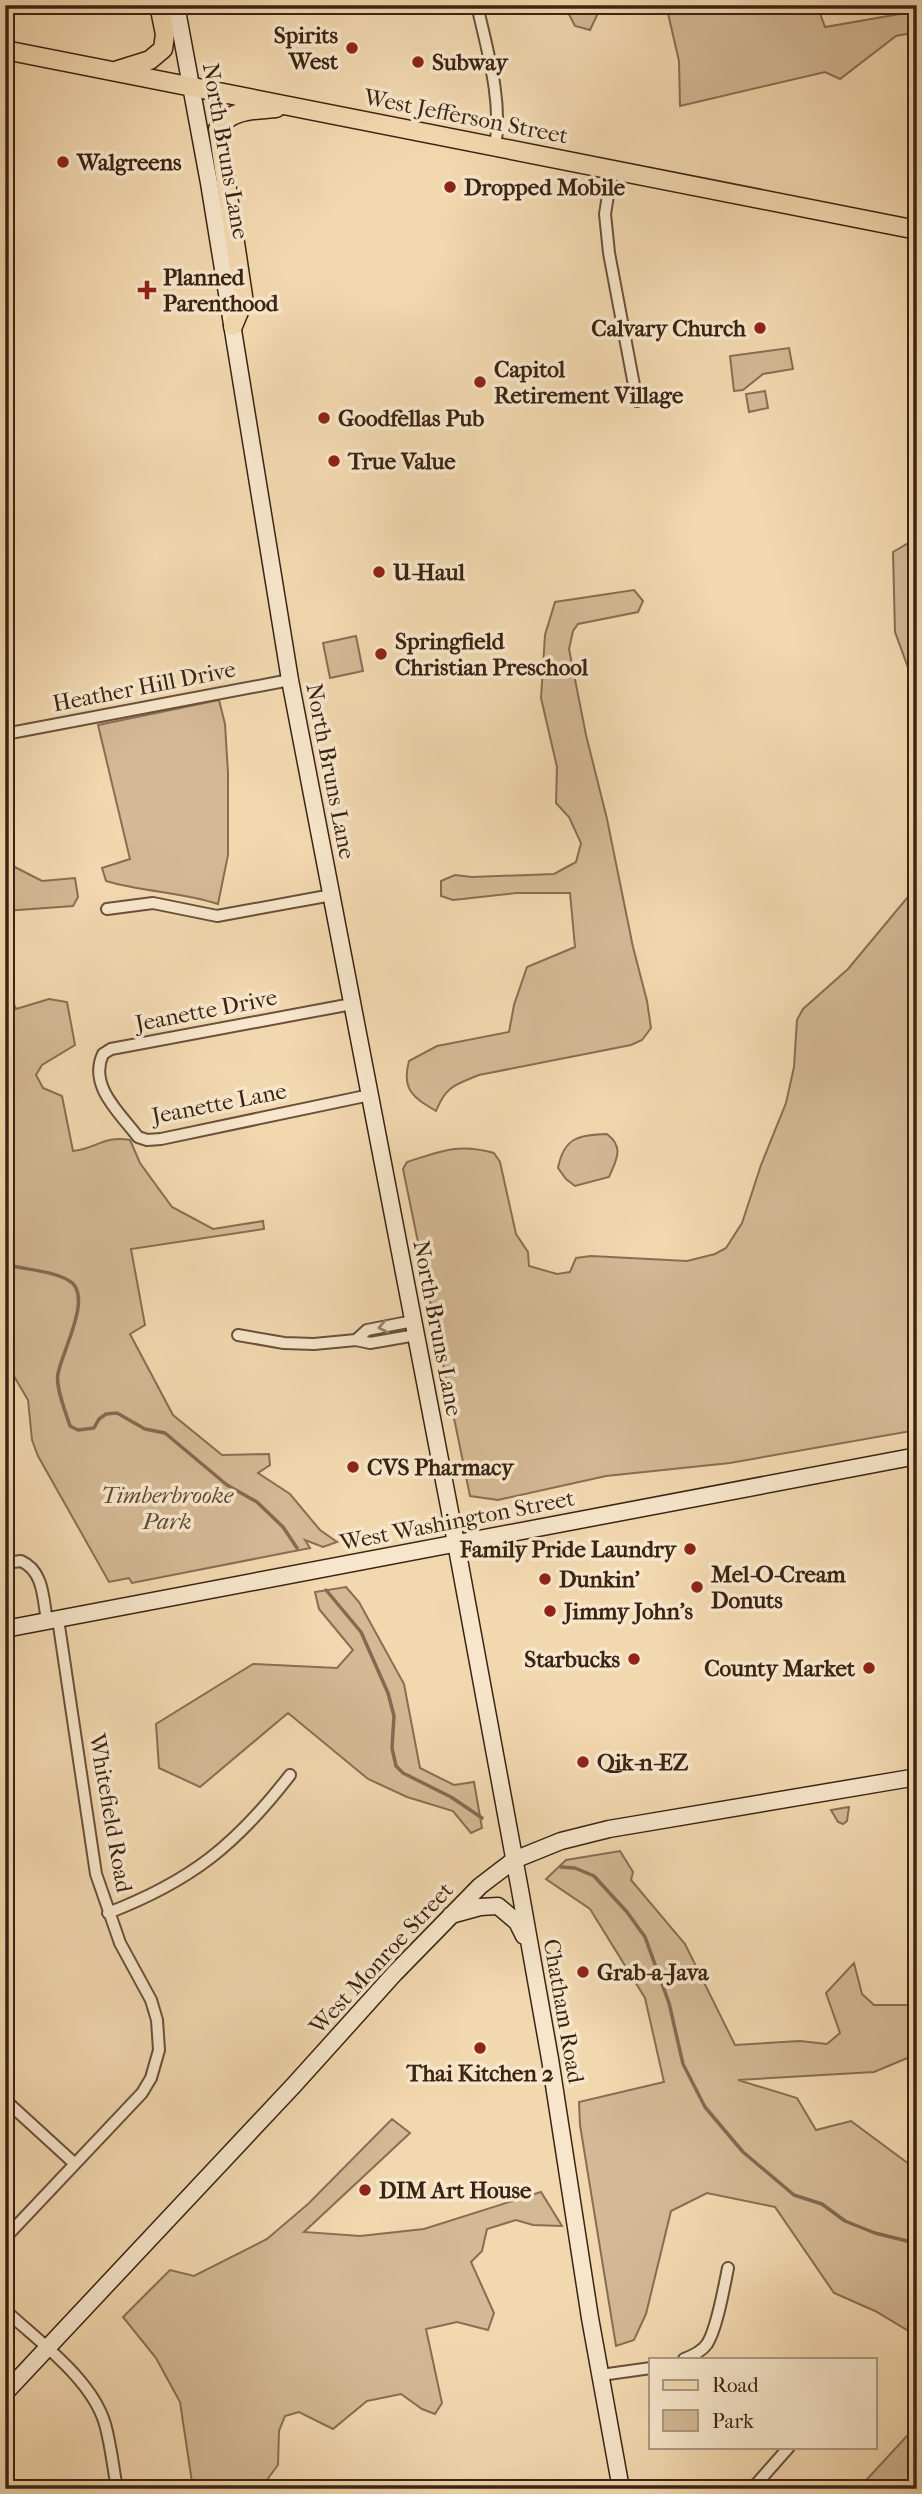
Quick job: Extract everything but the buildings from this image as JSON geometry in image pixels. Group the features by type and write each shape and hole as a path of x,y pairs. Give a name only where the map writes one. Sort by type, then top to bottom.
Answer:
{"main road":[{"path":"114,71 150,60 163,49 165,34 159,5"},
{"name":"North Bruns Lane","path":"176,5 233,326 290,680 456,1543"},
{"name":"West Jefferson Street","path":"5,50 917,230"},
{"path":"233,326 243,296 219,129 224,121 234,114 292,105"},
{"name":"West Washington Street","path":"5,1629 917,1455"},
{"name":"Chatham Road","path":"456,1543 531,1950 621,2489"},
{"name":"West Monroe Street","path":"5,2393 449,1916 480,1886 514,1860 561,1841 609,1829 917,1777"},
{"path":"449,1916 491,1905 503,1908 517,1922 531,1950"}],"street":[{"path":"477,5 491,67 498,131 495,147"},
{"path":"611,170 605,214 606,227 637,401"},
{"name":"Heather Hill Drive","path":"5,734 290,680"},
{"path":"107,909 153,902 204,914 226,915 332,895"},
{"name":"Jeanette Drive","path":"100,1087 97,1073 99,1062 103,1054 111,1049 352,1004"},
{"name":"Jeanette Lane","path":"100,1087 138,1137 147,1140 158,1140 370,1095"},
{"path":"238,1335 302,1344 356,1340 370,1343 414,1328"},
{"name":"Whitefield Road","path":"5,1563 21,1561 39,1577 52,1620 96,1874 120,1943 152,2000 158,2020 159,2050 151,2078 142,2093 5,2238"},
{"path":"108,1913 170,1886 211,1859 246,1828 290,1775"},
{"path":"5,2100 75,2164"},
{"path":"687,2358 707,2345 713,2331 728,2268"},
{"path":"5,2309 82,2384 100,2412 117,2489"},
{"path":"601,2375 649,2368"},
{"path":"752,2489 788,2448"}],"green space":[{"path":"564,5 594,5 598,13 590,30 575,26"},
{"path":"666,5 817,5 825,27 917,11 917,32 896,36 840,79 825,72 680,106 679,61"},
{"path":"789,348 793,369 763,374 743,390 734,391 730,356"},
{"path":"765,391 768,408 749,412 746,394"},
{"path":"917,538 917,692 895,632 893,552"},
{"path":"634,590 643,601 638,612 578,624 573,631 569,649 651,1028 642,1040 631,1045 479,1075 452,1087 436,1111 411,1092 407,1079 409,1061 437,1046 509,1032 514,1005 527,967 575,947 570,893 516,893 453,900 441,896 441,881 455,875 472,877 554,874 576,862 581,843 569,817 556,803 557,767 541,698 545,635 555,602"},
{"path":"356,636 363,671 330,678 323,643"},
{"path":"219,700 225,724 228,773 228,855 218,904 106,881 102,868 130,859 98,725"},
{"path":"5,862 42,881 75,878 78,897 73,906 5,911"},
{"path":"917,886 917,1430 730,1463 606,1476 498,1500 470,1496 403,1169 407,1162 460,1149 494,1153 500,1162 516,1234 528,1252 529,1266 557,1274 570,1272 576,1258 591,1256 687,1261 715,1254 726,1248 742,1223 761,1165 786,1103 794,1067 797,1020 803,1009 848,969"},
{"name":"Timberbrooke Park","path":"5,983 16,1009 49,999 67,1002 75,1045 42,1065 36,1075 43,1088 62,1096 73,1151 113,1139 130,1140 140,1163 172,1207 213,1229 263,1221 264,1229 131,1249 145,1325 130,1334 173,1415 222,1455 269,1454 270,1465 258,1473 290,1494 320,1530 337,1542 323,1547 305,1540 310,1548 132,1583 129,1578 109,1582 38,1456 32,1440 28,1400 5,1361"},
{"path":"607,1134 613,1139 617,1149 609,1177 575,1186 558,1168 564,1150 581,1137"},
{"path":"346,1587 359,1602 404,1684 420,1768 454,1785 474,1782 482,1828 471,1833 453,1811 407,1797 368,1779 288,1713 200,1787 159,1768 156,1724 253,1664 337,1668 353,1650 319,1609 315,1592"},
{"path":"849,1807 847,1821 843,1824 838,1822 831,1810"},
{"path":"620,1851 633,1872 631,1880 685,1944 735,2045 800,2041 827,2044 840,2033 826,1993 854,1963 862,1994 874,2005 917,2005 917,2054 874,2072 738,2080 797,2098 816,2130 851,2121 917,2170 917,2336 875,2311 834,2293 775,2207 707,2193 671,2211 646,2314 634,2340 616,2346 580,2125 579,2102 664,2082 645,1998 590,1909 546,1879 566,1860"},
{"path":"392,2119 410,2133 304,2232 360,2236 424,2229 541,2192 562,2226 533,2225 516,2220 487,2229 482,2251 471,2262 494,2313 488,2330 457,2322 426,2329 442,2403 435,2414 422,2409 401,2394 367,2401 333,2429 299,2412 285,2416 279,2431 278,2465 260,2489 193,2489 180,2402 156,2358 123,2317 170,2270 194,2276 267,2239 308,2204"},
{"path":"917,2425 917,2489 858,2489"}],"waterway":[{"path":"5,1264 53,1274 68,1280 75,1287 78,1310 57,1379 70,1426 78,1430 94,1428 106,1414 117,1413 145,1429 165,1433 227,1485 257,1502 283,1527 297,1548"},
{"path":"326,1590 361,1632 388,1693 394,1716 392,1748 396,1766 403,1773 451,1797 482,1818"},
{"path":"561,1867 575,1868 594,1876 627,1912 645,1937 669,2003 683,2064 705,2107 743,2152 794,2195 822,2204 845,2221 875,2233 907,2241 917,2248"}],"place":[{"name":"Spirits West","path":"352,48"},
{"name":"Subway","path":"418,62"},
{"name":"Walgreens","path":"63,162"},
{"name":"Dropped Mobile","path":"450,187"},
{"name":"Planned Parenthood","path":"147,290"},
{"name":"Calvary Church","path":"760,328"},
{"name":"Capitol Retirement Village","path":"480,382"},
{"name":"Goodfellas Pub","path":"324,418"},
{"name":"True Value","path":"334,461"},
{"name":"U-Haul","path":"379,572"},
{"name":"Springfield Christian Preschool","path":"381,654"},
{"name":"CVS Pharmacy","path":"353,1467"},
{"name":"Family Pride Laundry","path":"690,1549"},
{"name":"Dunkin'","path":"545,1579"},
{"name":"Mel-O-Cream Donuts","path":"697,1587"},
{"name":"Jimmy John's","path":"550,1611"},
{"name":"Starbucks","path":"634,1659"},
{"name":"County Market","path":"869,1668"},
{"name":"Qik-n-EZ","path":"583,1762"},
{"name":"Grab-a-Java","path":"583,1972"},
{"name":"Thai Kitchen 2","path":"480,2048"},
{"name":"DIM Art House","path":"365,2190"}]}
